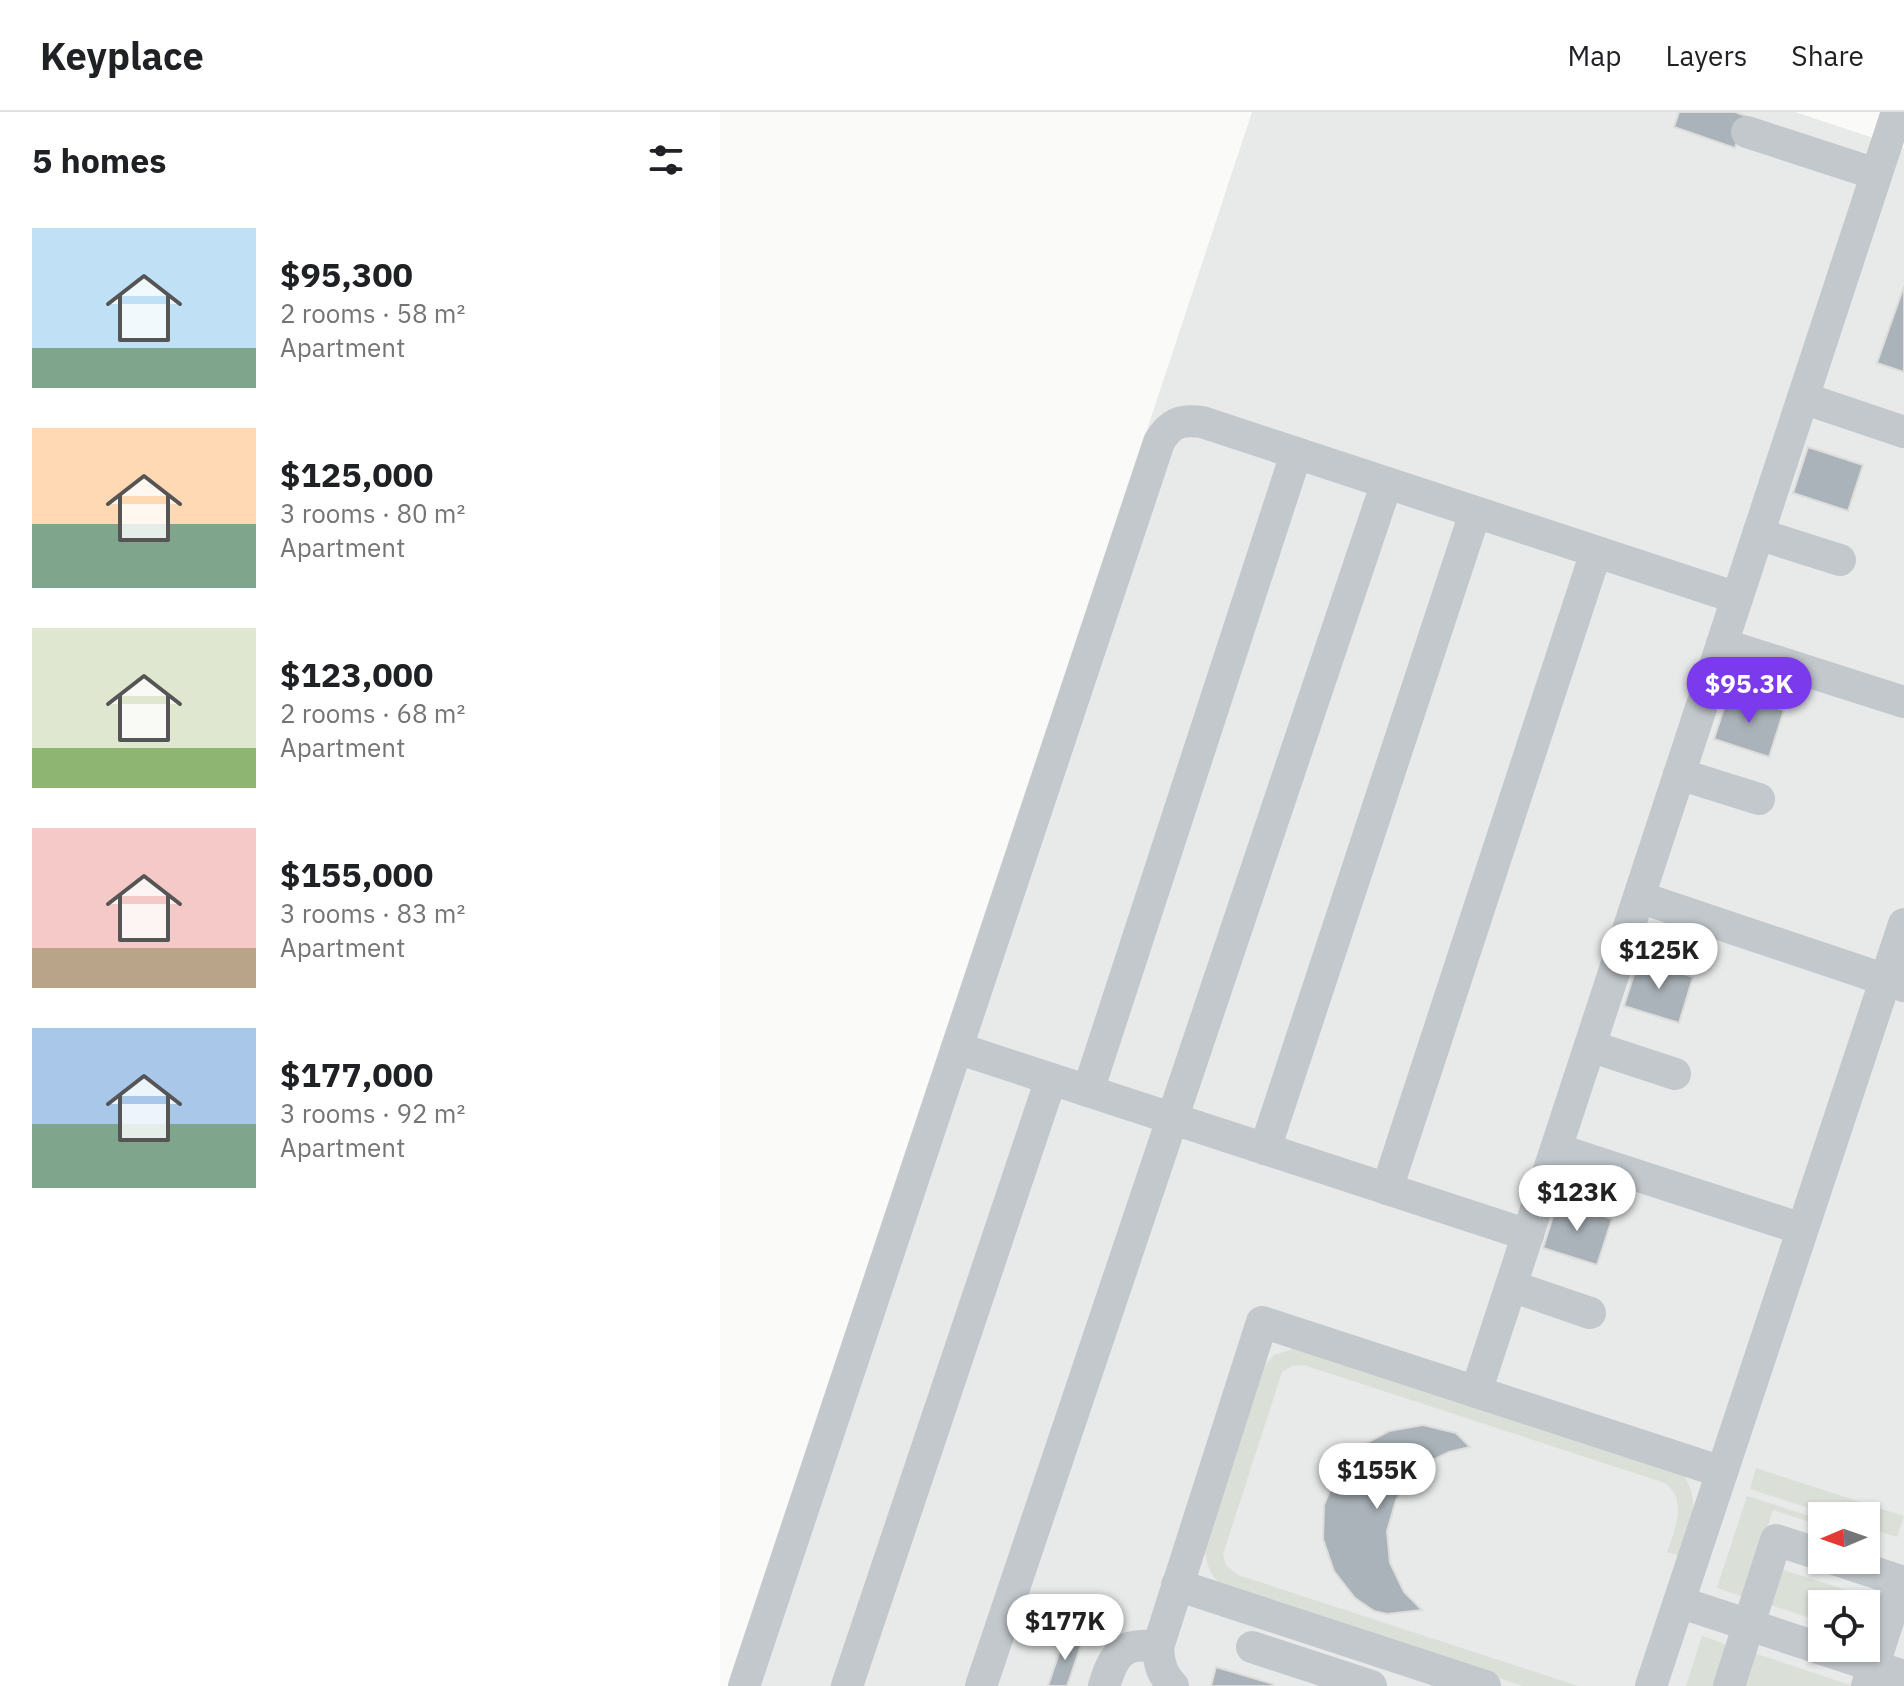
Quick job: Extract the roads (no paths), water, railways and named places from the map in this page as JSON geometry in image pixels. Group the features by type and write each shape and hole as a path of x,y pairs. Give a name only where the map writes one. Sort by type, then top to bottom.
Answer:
{"lane":[{"path":"1476,1392 1803,398 1887,169 1897,112"},
{"path":"1747,132 1887,169"},
{"path":"1803,398 1904,432"},
{"path":"744,1686 1159,442 1166,430 1177,422 1202,422 1737,598"},
{"path":"1088,1091 1296,454"},
{"path":"981,1686 1386,485"},
{"path":"1265,1149 1475,513"},
{"path":"1758,534 1840,560"},
{"path":"1387,1189 1596,552"},
{"path":"1722,644 1904,702"},
{"path":"1679,774 1759,799"},
{"path":"1639,897 1895,983"},
{"path":"1651,1686 1802,1229 1895,983 1904,924"},
{"path":"1590,1046 1675,1074"},
{"path":"957,1048 1528,1235"},
{"path":"847,1686 1051,1079"},
{"path":"1556,1149 1802,1229"},
{"path":"1511,1286 1590,1313"},
{"path":"1173,1686 1159,1664 1158,1647 1262,1322 1722,1472"},
{"path":"1729,1686 1776,1540 1808,1550"},
{"path":"1870,1676 1901,1581 1880,1574"},
{"path":"1177,1585 1485,1686"},
{"path":"1679,1602 1749,1625 1870,1676 1904,1676"},
{"path":"1104,1686 1114,1658 1121,1652 1142,1644 1158,1647"},
{"path":"1252,1647 1371,1686"}]}
